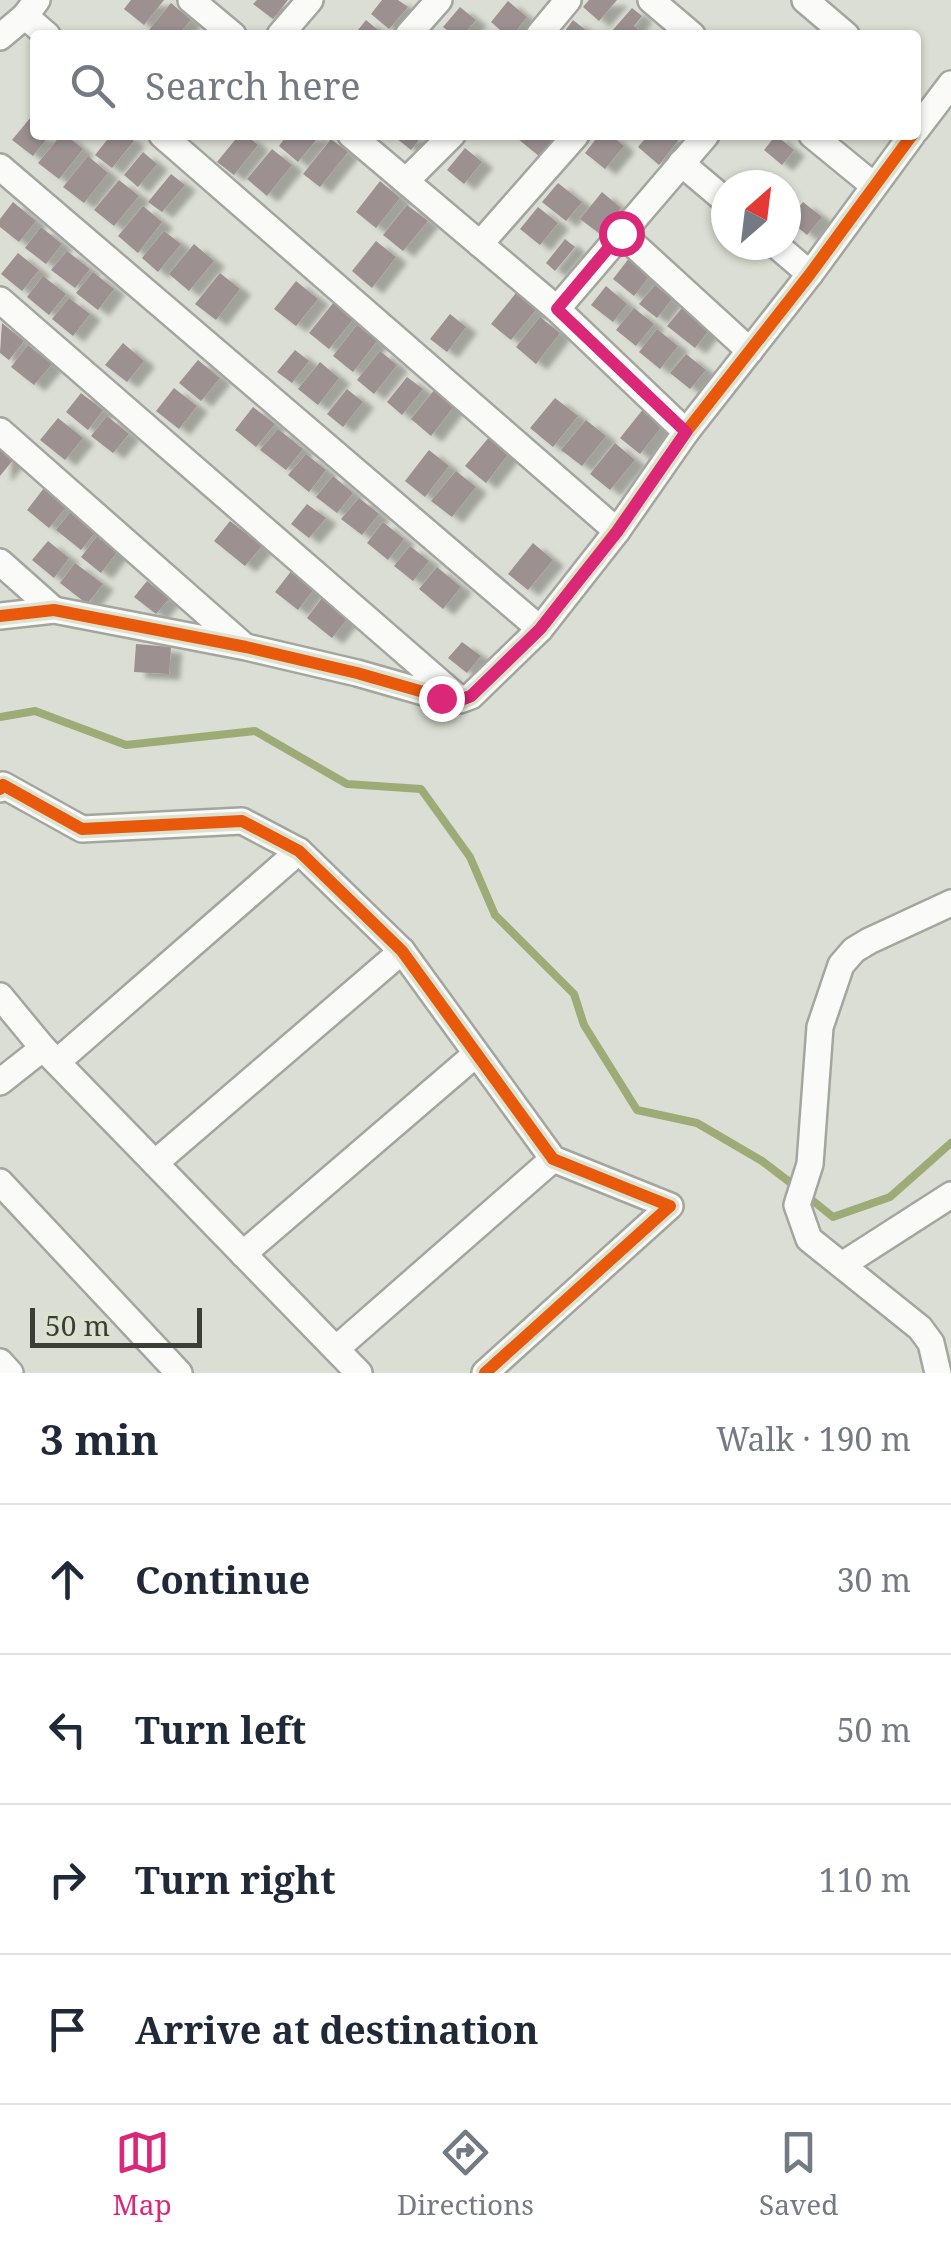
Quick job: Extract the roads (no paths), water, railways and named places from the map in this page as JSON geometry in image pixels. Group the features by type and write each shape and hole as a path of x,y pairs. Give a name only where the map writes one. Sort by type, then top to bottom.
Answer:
{"street":[{"path":"191,0 227,30"},
{"path":"284,30 310,0"},
{"path":"412,30 439,0"},
{"path":"543,30 568,0"},
{"path":"651,0 677,30"},
{"path":"805,0 840,30"},
{"path":"0,37 31,8 44,30"},
{"path":"924,101 951,84"},
{"path":"168,140 617,532"},
{"path":"357,140 557,309 686,432"},
{"path":"406,181 447,140"},
{"path":"480,244 572,140"},
{"path":"557,309 702,140"},
{"path":"818,140 873,185"},
{"path":"0,616 54,610 246,647 460,700 471,696 540,629 617,532 686,432 810,274 908,140"},
{"path":"682,163 711,189"},
{"path":"0,167 540,629"},
{"path":"621,233 750,350"},
{"path":"794,260 810,274"},
{"path":"0,300 460,700"},
{"path":"0,430 246,647"},
{"path":"0,562 54,610"},
{"path":"0,788 3,786 82,828 242,821 299,852 402,951 552,1159 670,1206 485,1373"},
{"path":"0,1082 50,1054 299,852"},
{"path":"938,1373 930,1343 920,1328 809,1238 797,1205 810,1164 820,1027 842,965 854,950 869,941 951,904"},
{"path":"155,1163 402,951"},
{"path":"0,996 50,1054 359,1373"},
{"path":"244,1254 476,1054"},
{"path":"336,1349 552,1159"},
{"path":"0,1182 179,1373"},
{"path":"842,1265 951,1195"},
{"path":"0,1362 10,1373"}],"waterway":[{"path":"0,717 35,711 126,745 255,731 347,784 421,789 470,857 495,915 574,994 584,1025 637,1110 697,1123 762,1161 796,1187"},
{"path":"807,1196 833,1217 890,1197 951,1143"}]}
